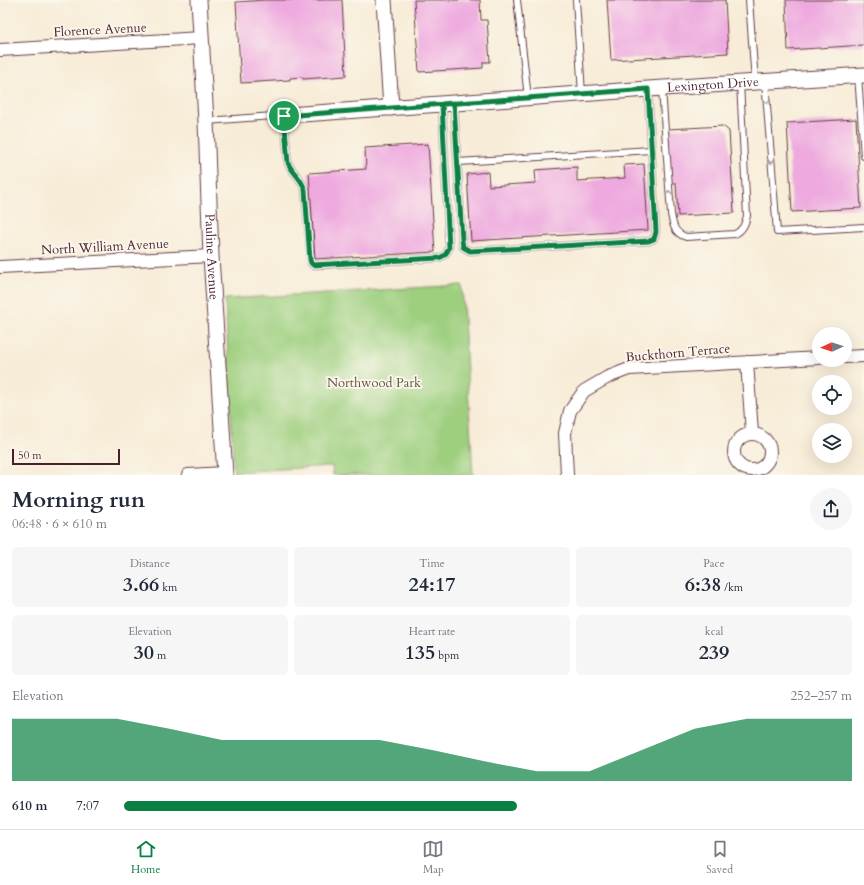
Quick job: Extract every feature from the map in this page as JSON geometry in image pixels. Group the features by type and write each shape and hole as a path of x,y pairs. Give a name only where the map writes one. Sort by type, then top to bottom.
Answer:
{"street":[{"name":"Pauline Avenue","path":"199,0 206,121 211,256 225,474"},
{"path":"384,0 391,108"},
{"name":"Florence Avenue","path":"0,50 201,38"},
{"name":"Lexington Drive","path":"280,116 655,88 861,75"},
{"name":"North William Avenue","path":"0,267 211,256"},
{"path":"852,357 864,356"},
{"name":"Buckthorn Terrace","path":"567,475 565,433 570,411 584,391 608,377 629,369 812,358"},
{"path":"747,362 752,433"},
{"path":"188,475 225,474"}],"lane":[{"path":"517,0 528,98"},
{"path":"576,0 582,94"},
{"path":"748,0 753,82 777,232 864,227"},
{"path":"861,75 864,156"},
{"path":"655,88 671,214 676,231 686,237 735,234 743,227 747,216 753,82"},
{"path":"448,104 458,162 463,247 470,251 649,241 654,239 656,232 651,150 655,88"},
{"path":"206,121 280,116 288,163 290,168 300,178 305,190 311,263 313,265 439,258 448,253 449,248 448,104"},
{"path":"458,162 651,150"}],"green space":[{"name":"Northwood Park","path":"462,285 473,475 333,475 332,466 234,472 225,299"}],"building":[{"path":"265,0 342,0 346,76 303,79 303,77 290,78 290,80 241,83 236,2"},
{"path":"414,0 480,0 481,20 487,20 490,62 483,62 483,68 419,72"},
{"path":"607,0 725,0 728,53 611,60"},
{"path":"786,0 864,0 864,45 788,50"},
{"path":"856,119 861,208 792,212 787,123"},
{"path":"723,126 729,131 734,213 678,216 676,183 671,183 668,129"},
{"path":"428,144 435,252 315,259 309,173 366,169 365,148"},
{"path":"644,164 648,230 471,241 467,174 488,172 489,186 536,183 535,170 577,167 577,181 625,178 624,165"}],"route":[{"path":"284,116 288,163 290,168 300,178 305,190 310,260 313,265 439,258 448,253 449,248 442,104 454,103 462,240 463,247 470,251 649,241 654,239 656,232 648,89 284,116"}]}
